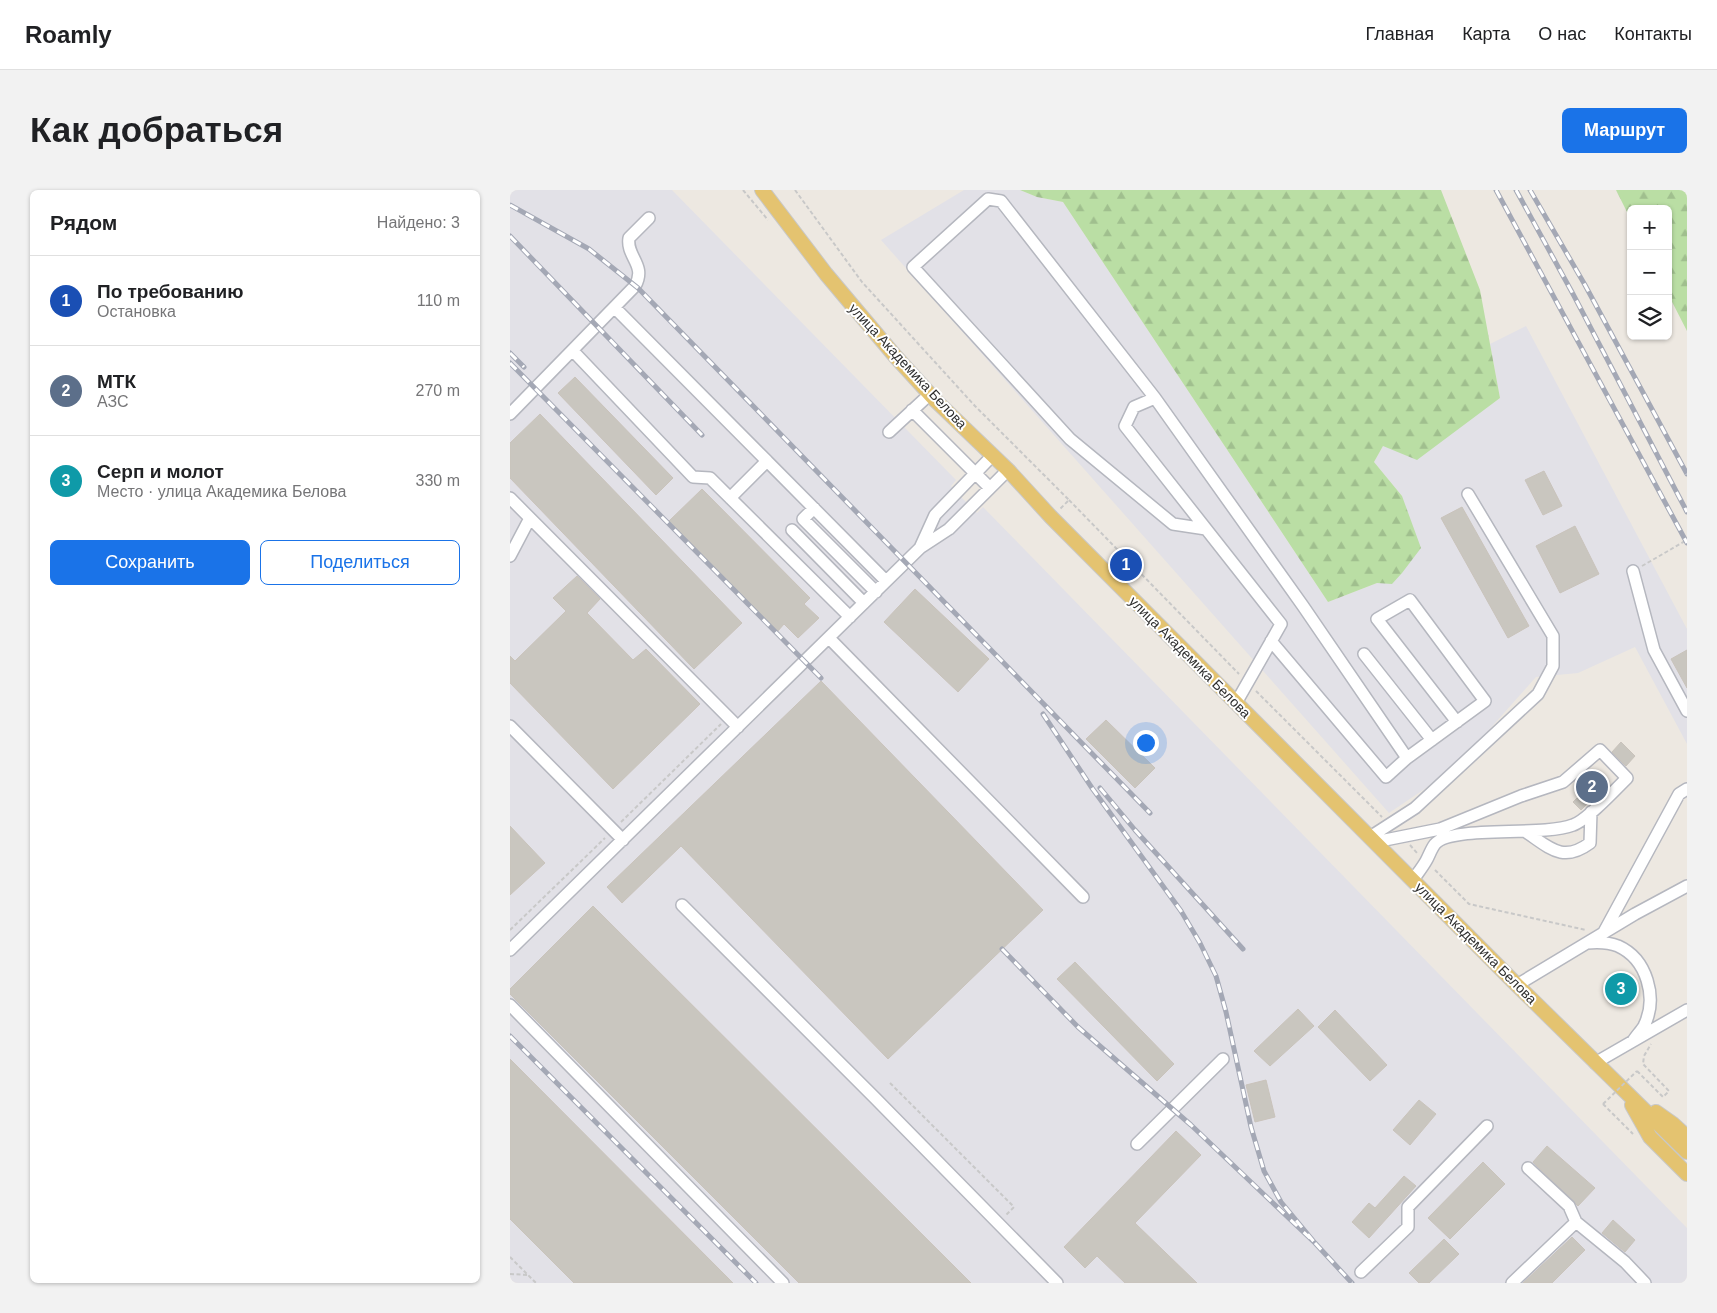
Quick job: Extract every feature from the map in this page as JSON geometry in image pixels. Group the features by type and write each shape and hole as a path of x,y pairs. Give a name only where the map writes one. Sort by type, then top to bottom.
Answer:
{"main road":[{"name":"улица Академика Белова","path":"762,190 859,315 930,394 1008,470 1051,517 1372,840 1623,1089"},
{"path":"1623,1089 1687,1137"},
{"path":"1623,1089 1687,1152"},
{"path":"1623,1089 1650,1137 1687,1174"}],"lane":[{"path":"1206,529 1173,524 1070,439 913,267 988,199 1001,200 1155,398 1303,606 1407,758"},
{"path":"510,414 635,286 639,279 639,268 629,242 632,233 649,218"},
{"path":"615,308 886,581"},
{"path":"573,351 693,477 710,478 850,617"},
{"path":"890,432 930,394"},
{"path":"1155,398 1134,408 1125,426 1281,624 1236,703"},
{"path":"912,410 990,488"},
{"path":"920,548 935,515 993,455"},
{"path":"730,498 767,461"},
{"path":"510,950 920,548 949,529 1008,470"},
{"path":"1372,840 1389,824 1415,808 1538,694 1553,666 1553,636 1468,494"},
{"path":"510,498 738,727"},
{"path":"777,544 814,508"},
{"path":"510,556 530,518"},
{"path":"803,519 876,592"},
{"path":"792,530 864,603"},
{"path":"1633,571 1654,650 1687,711"},
{"path":"1271,641 1386,776 1407,758 1485,701 1410,600 1377,619 1456,722"},
{"path":"829,638 1083,897"},
{"path":"1364,654 1432,740"},
{"path":"510,726 623,840"},
{"path":"1372,840 1401,837 1440,829 1521,796 1563,782 1600,750 1627,778 1574,825 1526,832 1463,833 1445,838 1435,844 1413,880"},
{"path":"1603,934 1679,794 1687,789"},
{"path":"1526,832 1549,847 1566,854 1579,852 1590,843 1590,812"},
{"path":"1517,985 1687,886"},
{"path":"682,905 1056,1283"},
{"path":"1586,944 1600,942 1617,946 1632,955 1642,969 1649,986 1649,1006 1644,1025 1632,1041"},
{"path":"510,1005 783,1283"},
{"path":"1595,1063 1687,1010"},
{"path":"1136,1144 1223,1059"},
{"path":"1361,1272 1408,1226 1408,1207 1487,1126"},
{"path":"1528,1168 1569,1206 1576,1222 1625,1262 1645,1283"},
{"path":"1512,1283 1576,1222"}],"path":[{"path":"795,190 862,282 975,406 1389,824"},
{"path":"1051,517 1069,500"},
{"path":"1633,571 1687,540"},
{"path":"1401,837 1468,904 1603,934"},
{"path":"1623,1124 1603,1104 1637,1070 1663,1097 1669,1091 1643,1064 1648,1048 1653,1042"},
{"path":"890,1083 1014,1207 998,1223"},
{"path":"510,1257 536,1283"},
{"path":"510,1274 528,1275"}],"shaded area":[{"path":"510,190 672,190 956,480 951,486 957,493 977,513 983,507 1687,1228 1687,1283 510,1283"},
{"path":"964,190 1020,190 1037,197 1063,202 1328,602 1377,583 1402,496 1374,462 1383,446 1463,424 1500,398 1490,344 1526,326 1687,629 1687,744 1635,647 1578,673 1536,677 1471,750 1426,788 1389,813 881,240"}],"green space":[{"path":"1020,190 1441,190 1480,290 1500,398 1417,460 1383,446 1374,462 1402,496 1421,548 1392,584 1377,583 1328,602 1063,202 1037,197"},
{"path":"1616,190 1687,190 1687,331 1672,302 1672,205 1627,205 1627,212"}],"building":[{"path":"575,377 673,478 656,495 558,393"},
{"path":"540,414 742,623 694,669 510,478 510,443"},
{"path":"1544,471 1562,506 1543,515 1525,480"},
{"path":"702,489 810,598 804,604 819,618 798,638 784,624 777,632 668,522"},
{"path":"1462,507 1529,626 1508,638 1441,518"},
{"path":"1575,526 1599,574 1560,593 1536,546"},
{"path":"577,576 600,599 587,613 633,660 646,649 700,704 613,789 510,683 510,656 515,661 566,611 553,598"},
{"path":"915,589 989,659 958,692 884,622"},
{"path":"1687,650 1687,688 1671,659"},
{"path":"821,681 1043,910 888,1059 681,846 622,903 607,887"},
{"path":"1106,720 1155,768 1135,788 1086,739"},
{"path":"1621,742 1635,756 1626,766 1612,752"},
{"path":"1599,776 1607,784 1581,810 1573,802"},
{"path":"510,826 545,863 510,895"},
{"path":"593,906 971,1283 799,1283 510,994 510,989"},
{"path":"1075,962 1174,1064 1157,1081 1057,979"},
{"path":"1298,1009 1314,1026 1270,1066 1254,1051"},
{"path":"1335,1010 1387,1065 1370,1081 1318,1027"},
{"path":"510,1059 733,1283 574,1283 510,1219"},
{"path":"1266,1080 1275,1117 1255,1122 1246,1085"},
{"path":"1419,1100 1436,1114 1410,1145 1393,1130"},
{"path":"1176,1131 1201,1155 1135,1223 1197,1283 1125,1283 1097,1256 1085,1268 1064,1247"},
{"path":"1547,1146 1595,1188 1578,1206 1533,1162"},
{"path":"1483,1162 1505,1184 1450,1239 1428,1218"},
{"path":"1404,1176 1416,1186 1369,1238 1352,1222 1369,1203 1375,1208"},
{"path":"1613,1220 1635,1240 1625,1252 1602,1233"},
{"path":"1572,1237 1585,1250 1552,1283 1523,1283"},
{"path":"1444,1239 1459,1254 1429,1283 1419,1283 1409,1273"}],"railway":[{"path":"1496,190 1687,543"},
{"path":"1516,190 1573,294 1687,512"},
{"path":"1530,190 1585,285 1687,474"},
{"path":"510,205 589,249 638,288 1150,813"},
{"path":"510,236 702,435"},
{"path":"510,353 524,367"},
{"path":"510,363 821,678"},
{"path":"1002,949 1078,1027 1191,1125 1315,1243 1281,1202 1264,1171 1251,1127 1226,1012 1216,976 1200,943 1181,911 1092,788 1043,714"},
{"path":"1100,788 1135,830 1243,949"},
{"path":"510,1036 756,1283"},
{"path":"1315,1243 1352,1283"}],"place":[{"name":"По требованию","path":"1126,565"},
{"name":"МТК","path":"1592,787"},
{"name":"Серп и молот","path":"1621,989"}]}
